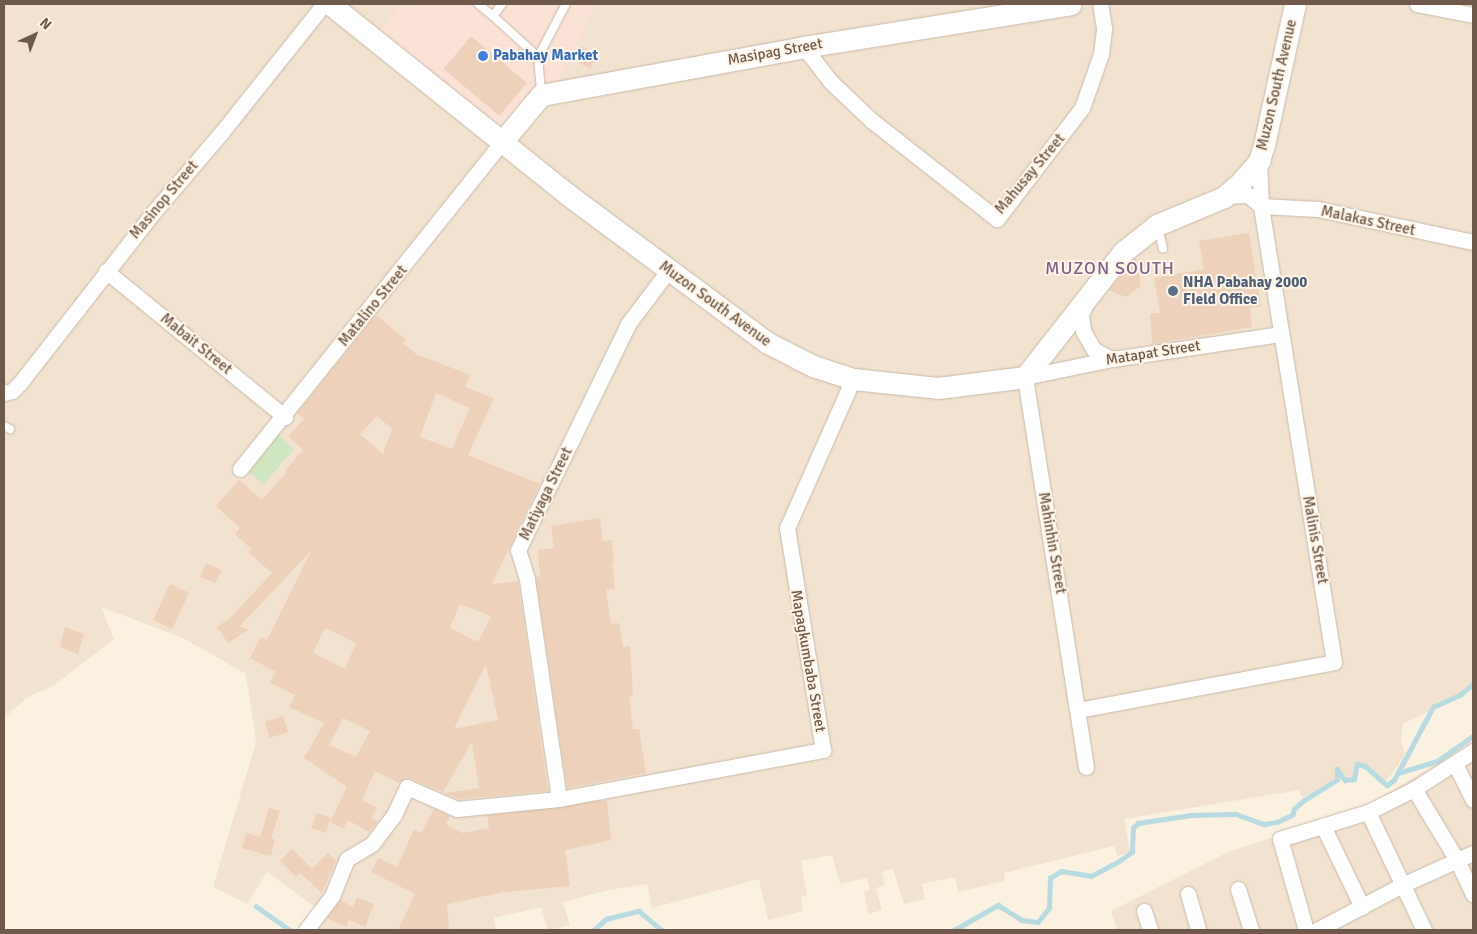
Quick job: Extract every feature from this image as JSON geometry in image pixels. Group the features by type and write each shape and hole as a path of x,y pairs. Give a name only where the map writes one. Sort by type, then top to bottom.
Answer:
{"street":[{"name":"Masinop Street","path":"4,393 12,391 20,383 106,271 324,4"},
{"name":"Muzon South Avenue","path":"330,4 502,142 668,271 766,342 813,366 853,379 938,388 1025,377 1123,252 1157,226 1226,196 1259,161 1279,89 1295,4"},
{"name":"Masipag Street","path":"541,95 804,47 1071,4"},
{"name":"Mahusay Street","path":"804,47 830,81 871,120 997,219 1082,108 1102,54 1104,28 1100,4"},
{"path":"1417,4 1473,15"},
{"path":"502,142 541,95"},
{"name":"Matalino Street","path":"240,469 285,416 502,142"},
{"name":"Malinis Street","path":"1078,710 1334,662 1318,550 1261,206 1259,161"},
{"path":"1226,196 1248,195 1261,206"},
{"name":"Malakas Street","path":"1261,206 1318,210 1473,242"},
{"name":"Mabait Street","path":"106,271 285,416"},
{"name":"Matiyaga Street","path":"559,798 527,579 518,550 628,324 668,271"},
{"path":"1091,292 1081,314 1083,331 1094,350 1112,359"},
{"name":"Matapat Street","path":"1025,377 1112,359 1281,334"},
{"name":"Mahinhin Street","path":"1025,377 1086,767"},
{"name":"Mapagkumbaba Street","path":"559,798 823,750 787,528 853,379"},
{"path":"1306,930 1280,839 1368,812 1414,789 1473,751"},
{"path":"1455,764 1473,800"},
{"path":"306,930 332,896 347,859 372,844 394,815 407,787 457,809 559,798"},
{"path":"1414,789 1457,860 1473,894"},
{"path":"1368,812 1424,930"},
{"path":"1322,826 1362,907"},
{"path":"1317,930 1402,885 1473,853"},
{"path":"1238,889 1251,930"},
{"path":"1188,894 1198,930"},
{"path":"1144,911 1150,930"}],"lane":[{"path":"478,4 538,57"},
{"path":"492,16 502,4"},
{"path":"541,95 538,57 566,4"},
{"path":"1157,226 1163,248"}],"shaded area":[{"path":"4,4 1473,4 1473,684 1460,695 1403,724 1401,740 1405,754 1393,773 1382,783 1365,766 1357,764 1354,779 1345,780 1337,769 1334,782 1302,798 1299,790 1124,819 1130,852 1117,856 1114,846 1004,873 1005,881 958,892 955,877 922,884 925,899 904,904 893,869 882,872 885,885 876,888 882,910 868,914 864,892 870,890 867,878 840,884 832,855 801,861 807,896 801,897 803,911 768,920 759,879 652,908 647,884 609,890 563,902 570,925 548,930 541,907 494,918 496,930 306,930 320,911 267,872 247,904 213,887 256,742 246,674 183,638 101,607 114,639 52,687 29,696 4,718"},
{"name":"Pabahay Market","path":"401,4 596,4 558,82 497,134 375,38"},
{"path":"1473,741 1473,930 1117,930 1111,911 1228,852 1366,807"}],"green space":[{"path":"270,428 294,449 263,484 239,463"}],"building":[{"path":"471,36 527,83 499,116 443,69"},
{"path":"580,46 597,54 590,69 573,61"},
{"path":"1249,233 1261,306 1250,308 1252,327 1152,344 1150,314 1160,313 1154,278 1204,269 1199,241"},
{"path":"1136,257 1141,286 1126,297 1109,290"},
{"path":"376,315 406,340 403,343 416,354 470,375 465,387 494,398 468,455 540,484 492,584 518,581 548,791 459,799 444,793 479,788 472,742 443,792 410,778 399,783 375,771 362,800 377,808 371,818 378,821 369,832 348,820 343,829 330,822 347,787 304,758 324,723 289,707 295,695 270,683 276,672 250,658 261,637 267,640 311,551 240,626 248,630 228,643 217,627 230,618 272,573 248,552 251,549 235,534 240,528 216,506 239,480 262,500 287,472 285,470 303,450 288,436 304,419 297,413","holes":["436,393 470,408 452,449 420,437","377,416 392,429 383,454 360,434","460,604 491,616 478,642 450,628","325,628 356,643 345,669 313,653","486,664 498,720 454,729 468,700","343,718 370,731 356,757 329,745"]},
{"path":"600,518 603,541 612,540 615,589 606,590 611,624 619,623 623,647 630,646 633,696 629,697 633,729 639,729 646,773 567,788 536,577 540,576 538,550 554,548 551,526"},
{"path":"206,563 222,570 215,584 200,577"},
{"path":"170,584 189,593 172,629 153,620"},
{"path":"65,627 84,634 78,654 60,647"},
{"path":"283,716 288,732 270,738 265,722"},
{"path":"607,800 611,840 565,850 570,886 504,892 447,904 449,930 398,930 415,894 371,872 378,858 397,867 414,829 421,833 434,809 450,816 446,824 462,833 489,828 487,815"},
{"path":"269,808 280,811 271,839 275,840 271,856 242,848 246,833 260,837"},
{"path":"316,813 330,817 326,833 312,828"},
{"path":"292,849 312,869 328,853 336,861 322,893 300,873 296,877 280,861"},
{"path":"357,897 374,904 365,927 349,920 346,927 327,918 340,900 353,907"}],"waterway":[{"path":"954,930 998,905 1022,920 1038,922 1049,908 1050,878 1061,871 1091,876 1119,861 1132,852 1133,828 1138,823 1190,815 1236,814 1264,824 1277,822 1292,815 1294,809 1303,801 1337,780 1337,769 1345,780 1354,779 1357,764 1365,766 1387,785 1394,780 1433,707 1460,695 1473,684"},
{"path":"1398,773 1437,761 1473,736"},
{"path":"256,906 290,930"},
{"path":"594,930 606,919 639,911 662,930"}],"place":[{"name":"Pabahay Market","path":"483,56"},
{"name":"NHA Pabahay 2000 FIeld Office","path":"1173,291"}],"district":[{"name":"MUZON SOUTH","path":"1110,268"}]}
